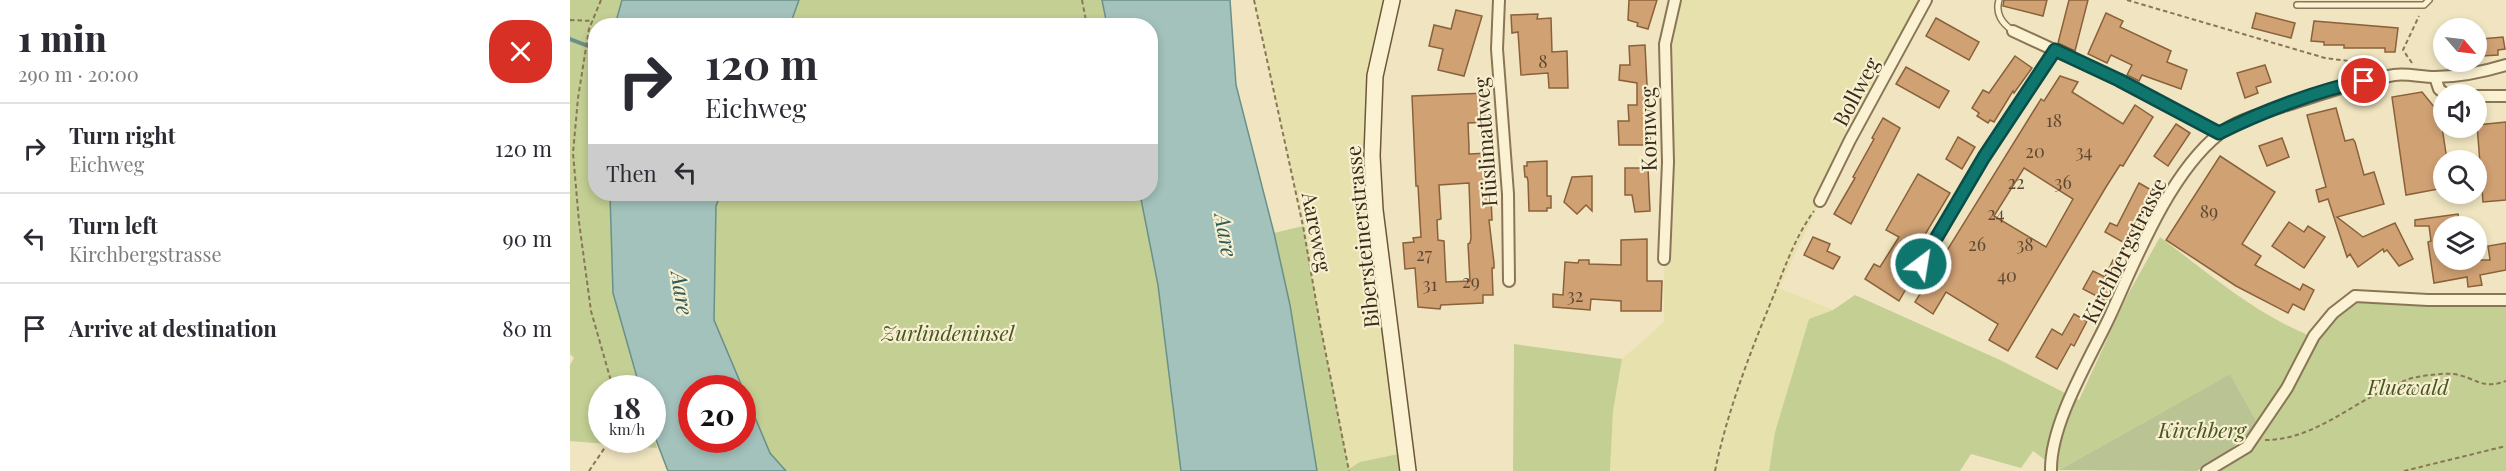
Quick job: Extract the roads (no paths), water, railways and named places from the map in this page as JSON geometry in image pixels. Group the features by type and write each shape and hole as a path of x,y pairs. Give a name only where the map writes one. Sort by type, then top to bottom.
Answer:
{"main road":[{"name":"Bibersteinerstrasse","path":"1392,0 1375,76 1372,156 1375,210 1408,471"}],"street":[{"name":"Hüslimattweg","path":"1499,0 1497,49 1508,194 1509,281"},
{"name":"Kornweg","path":"1664,259 1668,162 1665,44 1675,0"},
{"name":"Bollweg","path":"1821,201 1850,141 1926,0"},
{"path":"2013,31 2119,80 2219,133"},
{"name":"Kirchbergstrasse","path":"2051,471 2056,438 2072,395 2139,252 2170,193 2195,158 2219,133 2260,114 2347,85 2398,75 2434,77 2481,72 2506,65"},
{"path":"2434,77 2437,84"},
{"path":"2487,96 2506,96"},
{"path":"2207,471 2247,447 2287,388 2314,336 2333,313 2355,296 2428,300 2506,300"}],"lane":[{"path":"1999,0 1997,6 2001,20 2013,31"},
{"path":"2297,5 2426,2"},
{"path":"1921,264 1984,157 2055,50"}],"water":[{"path":"622,0 799,0 793,18 617,18"},
{"name":"Aare","path":"1102,0 1230,0 1236,85 1290,305 1317,471 1181,471 1158,285 1141,201 1158,201 1158,18 1106,18"},
{"name":"Aare","path":"610,201 718,201 716,206 714,320 737,375 678,375 678,453 756,453 756,420 770,453 786,471 668,471 661,453 666,453 666,375 636,375 613,293"}],"waterway":[{"path":"570,39 588,46"}],"park label":[{"name":"Zurlindeninsel","path":"948,332"},
{"name":"Fluewald","path":"2408,386"},
{"name":"Kirchberg","path":"2202,429"}]}
